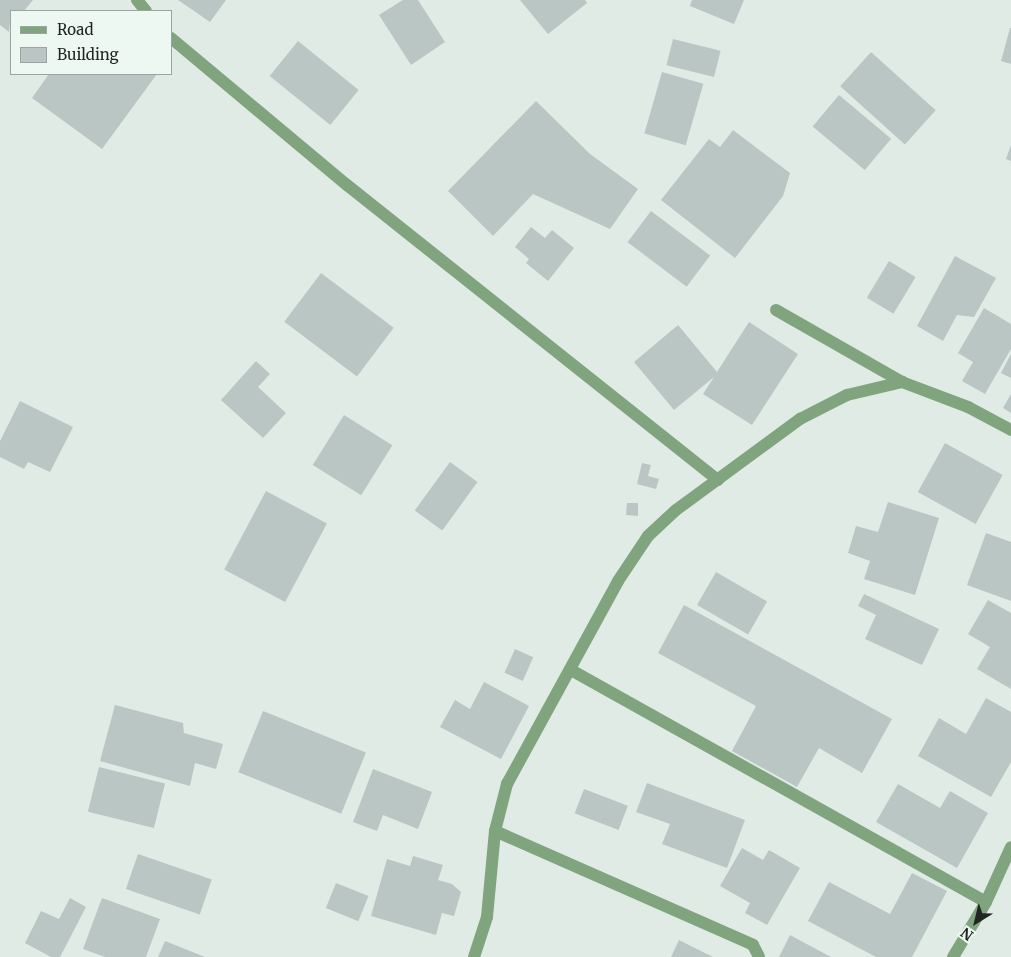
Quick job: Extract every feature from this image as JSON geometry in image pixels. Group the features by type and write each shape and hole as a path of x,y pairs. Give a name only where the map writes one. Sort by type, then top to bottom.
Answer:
{"street":[{"path":"137,0 145,10"},
{"path":"172,39 347,185 718,480"},
{"path":"776,310 902,382 968,406 1011,430"},
{"path":"474,957 487,917 495,831 507,784 618,581 648,536 676,510 800,419 847,395 902,382"},
{"path":"571,670 986,902"},
{"path":"495,831 753,945 759,957"},
{"path":"953,957 986,902 1011,847"}],"building":[{"path":"0,0 33,0 25,10 10,10 9,32 0,25"},
{"path":"178,0 226,0 210,22"},
{"path":"403,0 418,0 445,42 411,65 379,15"},
{"path":"520,0 585,0 587,3 548,34"},
{"path":"692,0 744,0 734,24 690,6"},
{"path":"1011,28 1011,64 1001,61"},
{"path":"673,39 721,51 714,77 666,65"},
{"path":"298,41 359,90 330,125 270,76"},
{"path":"871,52 936,110 905,144 840,86"},
{"path":"662,72 703,84 686,145 644,134"},
{"path":"48,75 156,75 102,149 32,98"},
{"path":"839,95 891,139 865,170 813,126"},
{"path":"536,101 590,154 638,189 610,229 533,194 493,236 448,191"},
{"path":"733,130 790,173 783,196 735,258 661,200 709,139 720,147"},
{"path":"1011,145 1011,161 1006,159"},
{"path":"651,211 710,256 687,287 628,242"},
{"path":"531,227 545,238 552,230 574,248 548,281 526,263 529,259 515,247"},
{"path":"955,256 996,278 974,317 957,315 943,341 917,326"},
{"path":"889,261 916,277 893,314 867,298"},
{"path":"321,273 394,328 357,376 284,322"},
{"path":"984,308 1011,324 1011,349 985,394 962,381 973,362 958,353"},
{"path":"749,322 798,354 752,425 703,394 714,377 674,410 634,362 678,325 717,372"},
{"path":"1011,354 1011,378 1001,373"},
{"path":"256,361 270,374 258,387 286,413 263,438 221,400"},
{"path":"1011,394 1011,413 1003,408"},
{"path":"20,401 73,427 50,472 28,462 24,469 0,457 0,441"},
{"path":"344,415 392,445 361,495 313,465"},
{"path":"945,443 1003,475 976,524 918,492"},
{"path":"450,462 478,482 442,531 415,511"},
{"path":"642,463 651,465 648,476 659,479 656,489 637,484"},
{"path":"266,491 327,523 285,602 224,570"},
{"path":"888,502 939,518 915,595 864,579 870,561 848,553 856,526 878,532"},
{"path":"627,503 638,503 638,516 626,515"},
{"path":"986,533 1011,542 1011,601 967,585"},
{"path":"716,572 767,602 748,634 697,605"},
{"path":"864,594 939,629 922,665 865,639 876,615 858,606"},
{"path":"988,600 1011,613 1011,689 977,669 990,647 968,634"},
{"path":"684,605 892,719 862,773 819,748 797,787 732,751 756,706 658,653"},
{"path":"515,649 533,657 523,681 504,673"},
{"path":"484,682 529,706 501,759 440,727 455,700 470,709"},
{"path":"986,698 1011,712 1011,762 991,797 918,756 939,718 966,734"},
{"path":"115,705 183,723 184,733 223,744 216,769 195,763 190,786 100,761"},
{"path":"263,711 366,753 341,814 238,772"},
{"path":"99,767 165,783 154,828 88,812"},
{"path":"373,769 432,792 418,829 383,815 377,831 353,822"},
{"path":"647,783 745,820 727,868 662,844 670,824 636,812"},
{"path":"898,784 940,808 950,791 988,813 957,868 876,822"},
{"path":"584,789 628,806 619,830 575,813"},
{"path":"742,848 763,860 769,850 800,868 767,925 745,913 750,903 720,886"},
{"path":"138,854 212,879 200,914 126,889"},
{"path":"413,856 443,865 438,880 452,884 461,892 454,916 442,913 436,935 371,916 387,859 410,866"},
{"path":"912,873 947,891 912,957 876,957 808,921 829,882 890,914"},
{"path":"336,883 368,896 358,921 326,908"},
{"path":"70,898 86,907 60,957 51,957 25,943 41,911 59,919"},
{"path":"102,898 160,919 146,957 105,957 83,949"},
{"path":"790,935 831,957 779,957"},
{"path":"679,940 713,957 671,957"},
{"path":"165,941 205,957 158,957"}]}
